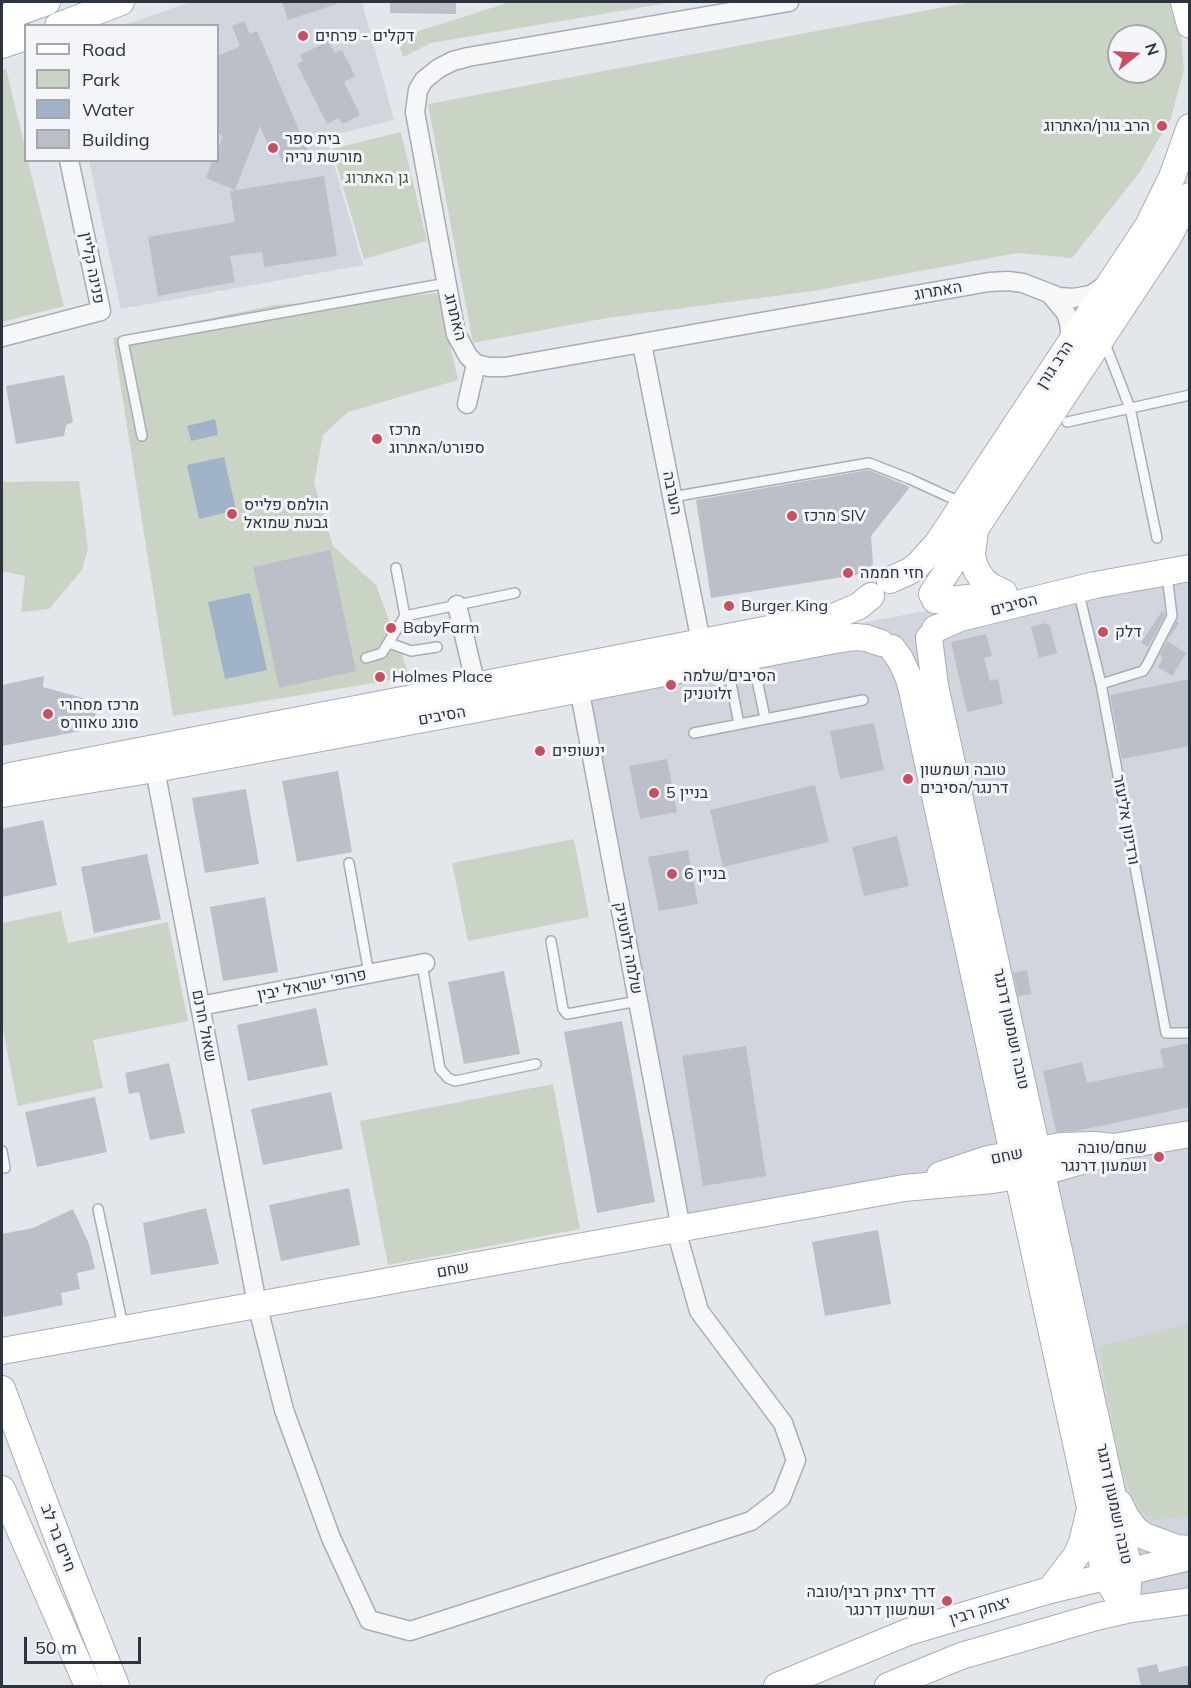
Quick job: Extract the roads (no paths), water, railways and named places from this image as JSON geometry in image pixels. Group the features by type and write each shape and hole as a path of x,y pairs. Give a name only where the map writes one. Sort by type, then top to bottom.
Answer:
{"street":[{"path":"2,18 47,2"},
{"path":"62,24 122,2"},
{"name":"האתרוג","path":"789,2 468,57 439,68 424,80 417,90 415,112 456,334 468,356 476,364 489,368 505,367 989,282 1023,283 1059,297 1091,295 1110,282"},
{"path":"1184,2 1190,25"},
{"path":"2,45 24,38"},
{"name":"הרב גורן","path":"880,588 910,571 937,544 1148,226 1172,177 1190,127"},
{"name":"פנינה קליין","path":"2,337 101,311 69,162"},
{"name":"הרב גורן","path":"933,597 976,527 1168,238 1190,196"},
{"path":"1049,292 1066,313 1071,342"},
{"name":"הערבה","path":"642,344 701,642"},
{"path":"467,404 476,364"},
{"path":"976,527 972,543 973,561 983,580 1004,593"},
{"name":"הסיבים","path":"933,597 959,599 1083,586 1178,570"},
{"path":"901,578 913,580 923,586 933,597 937,619 932,633 912,649 902,650 886,646 874,636 868,627 867,606 880,588 901,578"},
{"name":"הסיבים","path":"932,633 960,618 1083,586"},
{"name":"הסיבים","path":"2,777 153,759 577,678 701,642 836,616 859,606 880,588"},
{"path":"457,605 476,686"},
{"name":"טובה ושמעון דרנגר","path":"932,633 935,686 1028,1163 1090,1504 1117,1574 1126,1610"},
{"name":"הסיבים","path":"2,794 476,686 577,678 727,661 855,637 866,638 886,646"},
{"name":"טובה ושמעון דרנגר","path":"886,646 900,659 908,675 1028,1163 1052,1219 1110,1484 1117,1574"},
{"name":"שלמה זלוטניק","path":"257,1304 284,1410 331,1538 369,1620 410,1631 751,1521 781,1498 796,1460 783,1423 699,1311 678,1230 638,1000 577,678"},
{"name":"שאול חרנם","path":"153,759 257,1304"},
{"name":"פרופ' ישראל יבין","path":"200,1006 423,964"},
{"name":"שחם","path":"2,1351 904,1188 974,1164 1089,1159 1114,1148 1190,1134"},
{"name":"שחם","path":"1028,1163 1078,1145 1114,1148"},
{"path":"1052,1219 1060,1191 1073,1173 1089,1159"},
{"name":"חיים בר לב","path":"2,1389 116,1686"},
{"path":"1110,1484 1135,1529 1144,1536 1159,1542 1177,1548 1190,1549"},
{"name":"חיים בר לב","path":"2,1489 88,1686"},
{"path":"1050,1590 1078,1551 1084,1535 1090,1504"},
{"name":"יצחק רבין","path":"777,1686 908,1632 1050,1590 1190,1557"},
{"path":"888,1686 961,1656 1096,1617 1126,1610 1190,1601"}],"lane":[{"path":"142,436 123,341 447,283"},
{"path":"1102,336 1130,408 1157,538"},
{"path":"1067,422 1190,395"},
{"path":"672,497 869,463 963,504"},
{"path":"366,658 382,653 405,615 396,568"},
{"path":"1101,684 1143,671 1148,665 1172,616 1178,570"},
{"name":"ורדינון אליעזר","path":"1083,586 1166,1033 1190,1033"},
{"path":"405,615 515,593"},
{"path":"390,643 411,651 437,647"},
{"path":"752,656 765,718"},
{"path":"727,661 739,724"},
{"path":"694,733 863,700"},
{"path":"349,863 369,974"},
{"path":"551,941 563,1009 567,1014 638,1000"},
{"path":"423,964 440,1069 448,1078 455,1081 536,1064"},
{"path":"2,1150 5,1167"},
{"path":"98,1209 124,1328"}],"water":[{"path":"215,419 218,435 191,441 187,426"},
{"path":"224,457 236,510 199,519 187,465"},
{"path":"250,593 267,670 225,679 208,602"}],"place":[{"name":"דקלים - פרחים","path":"303,36"},
{"name":"הרב גורן/האתרוג","path":"1162,126"},
{"name":"בית ספר מורשת נריה","path":"273,148"},
{"name":"מרכז ספורט/האתרוג","path":"377,439"},
{"name":"הולמס פלייס גבעת שמואל","path":"232,514"},
{"name":"מרכז SIV","path":"792,516"},
{"name":"חזי חממה","path":"848,573"},
{"name":"Burger King","path":"729,606"},
{"name":"BabyFarm","path":"391,628"},
{"name":"דלק","path":"1103,632"},
{"name":"Holmes Place","path":"380,677"},
{"name":"הסיבים/שלמה זלוטניק","path":"671,685"},
{"name":"מרכז מסחרי סונג טאוורס","path":"48,714"},
{"name":"ינשופים","path":"540,751"},
{"name":"טובה ושמשון דרנגר/הסיבים","path":"908,779"},
{"name":"בניין 5","path":"654,793"},
{"name":"בניין 6","path":"672,874"},
{"name":"שחם/טובה ושמעון דרנגר","path":"1159,1157"},
{"name":"דרך יצחק רבין/טובה ושמשון דרנגר","path":"947,1601"}],"park label":[{"name":"גן האתרוג","path":"377,178"}]}
